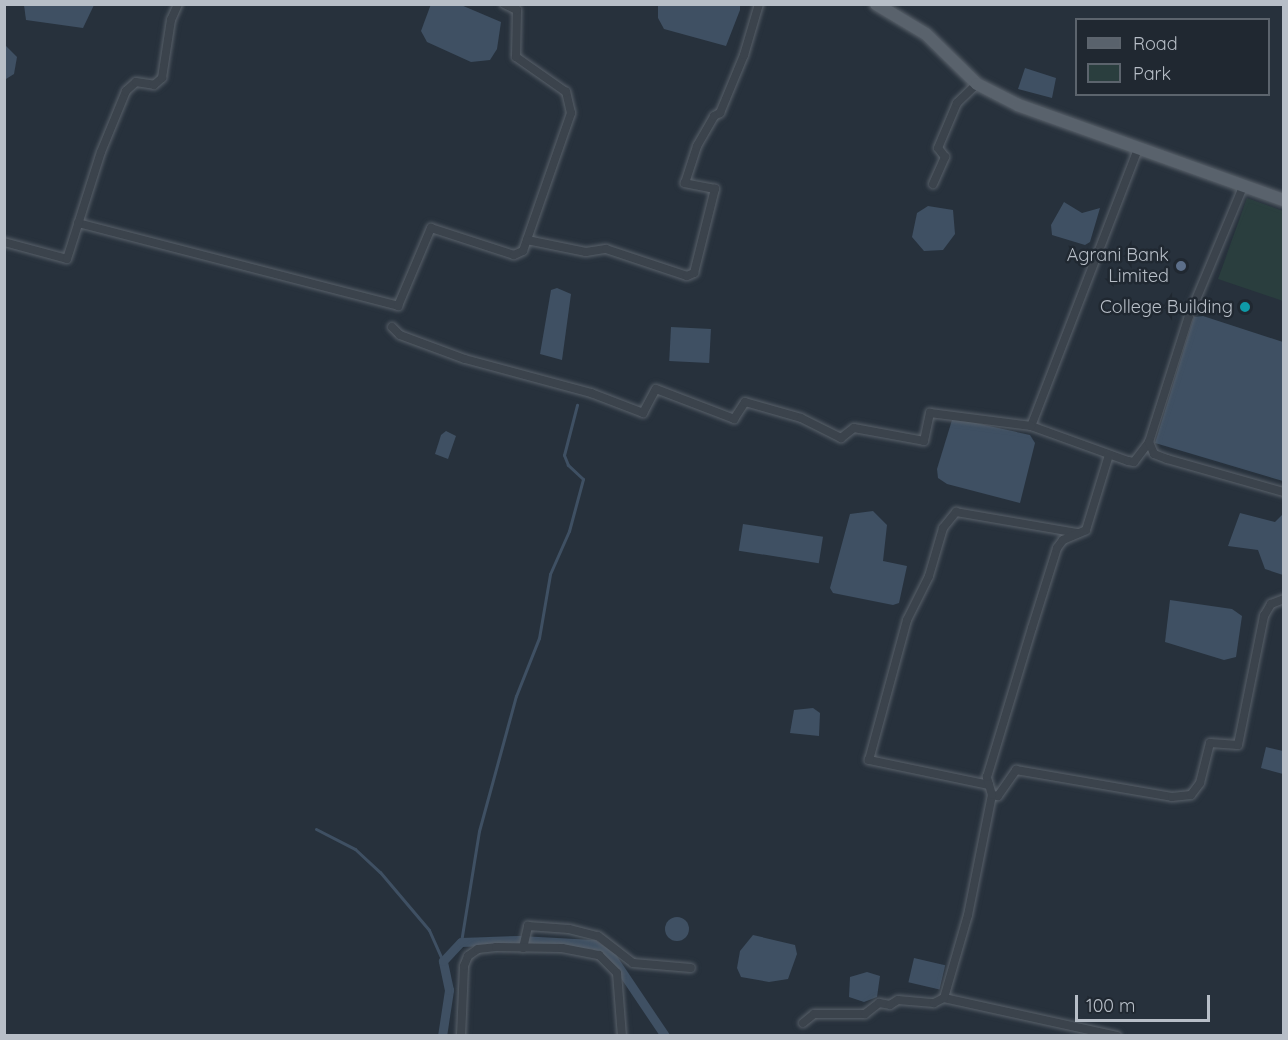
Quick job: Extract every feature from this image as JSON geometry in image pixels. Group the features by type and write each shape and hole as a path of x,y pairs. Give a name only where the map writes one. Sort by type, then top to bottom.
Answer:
{"main road":[{"path":"876,4 926,34 977,84 1018,105 1284,200"}],"street":[{"path":"4,242 64,260 126,91 136,82 154,85 162,78 167,39 178,4"},
{"path":"78,223 398,306 430,228 514,255 523,251 571,113 567,92 516,57 518,10 504,4"},
{"path":"527,240 586,252 606,249 687,276 694,273 715,189 686,183 697,146 714,116 720,113 744,55 759,4"},
{"path":"933,184 945,157 938,148 957,103 977,84"},
{"path":"1031,426 1138,149"},
{"path":"392,327 400,334 465,359 591,393 643,413 656,389 734,419 745,402 801,418 841,438 854,428 924,441 930,413 1031,426 1134,462 1149,442 1189,316 1244,187"},
{"path":"1149,442 1154,454 1167,459 1284,492"},
{"path":"944,998 968,915 992,795 989,784 991,765 1057,548 1063,540 1086,530 1109,455"},
{"path":"989,784 869,760 907,621 929,576 943,528 956,512 1080,533"},
{"path":"992,795 998,796 1016,770 1173,796 1191,795 1200,783 1210,743 1238,745 1264,616 1272,604 1284,599"},
{"path":"523,948 525,929 528,926 569,929 598,936 633,963 691,968"},
{"path":"461,1035 462,980 468,956 478,950 523,948 581,950 599,955 609,963 617,973 622,1035"},
{"path":"803,1023 814,1014 865,1014 879,1004 890,1005 898,1000 934,1003 944,998 1117,1035"}],"green space":[{"path":"1247,198 1283,211 1283,301 1218,279"}],"water":[{"path":"24,4 94,5 83,28 26,20"},
{"path":"431,4 461,5 501,22 497,49 490,60 471,62 427,42 421,31"},
{"path":"658,5 740,5 740,10 726,46 664,29 658,18"},
{"path":"5,45 17,57 14,74 6,79"},
{"path":"1025,68 1056,78 1052,98 1018,89"},
{"path":"1064,202 1082,213 1100,208 1090,242 1085,245 1052,235 1051,225"},
{"path":"928,206 953,210 955,234 943,250 924,251 912,237 917,213"},
{"path":"557,288 571,294 562,360 540,354 551,290"},
{"path":"1203,316 1283,342 1283,481 1155,443 1194,317"},
{"path":"671,327 711,329 709,363 669,361"},
{"path":"957,419 1030,435 1035,443 1020,503 947,484 938,478 937,469 952,420"},
{"path":"446,431 456,436 448,459 435,454 441,435"},
{"path":"873,511 887,525 883,561 907,566 899,603 893,605 833,593 830,588 850,514"},
{"path":"1240,513 1275,522 1283,514 1283,575 1265,569 1258,550 1228,546"},
{"path":"743,524 823,537 819,563 739,551"},
{"path":"1170,600 1232,609 1242,616 1236,657 1224,660 1165,642"},
{"path":"813,708 820,713 819,736 790,733 794,710"},
{"path":"1266,747 1283,751 1283,774 1261,768"},
{"path":"677,917 686,920 689,929 686,938 677,941 668,938 665,929 668,920"},
{"path":"753,935 795,945 797,954 788,979 769,982 741,977 737,968 740,951"},
{"path":"914,958 945,965 940,990 908,982"},
{"path":"867,972 880,976 877,997 864,1002 849,997 850,977"}],"waterway":[{"path":"461,942 479,831 516,696 539,638 550,574 569,531 583,479 568,465 564,455 577,405"},
{"path":"316,829 355,849 380,872 429,930 443,961"},
{"path":"442,1036 449,990 443,961 461,942 519,940 593,944 612,957 665,1036"}],"place":[{"name":"Agrani Bank Limited","path":"1181,266"},
{"name":"College Building","path":"1245,307"}]}
